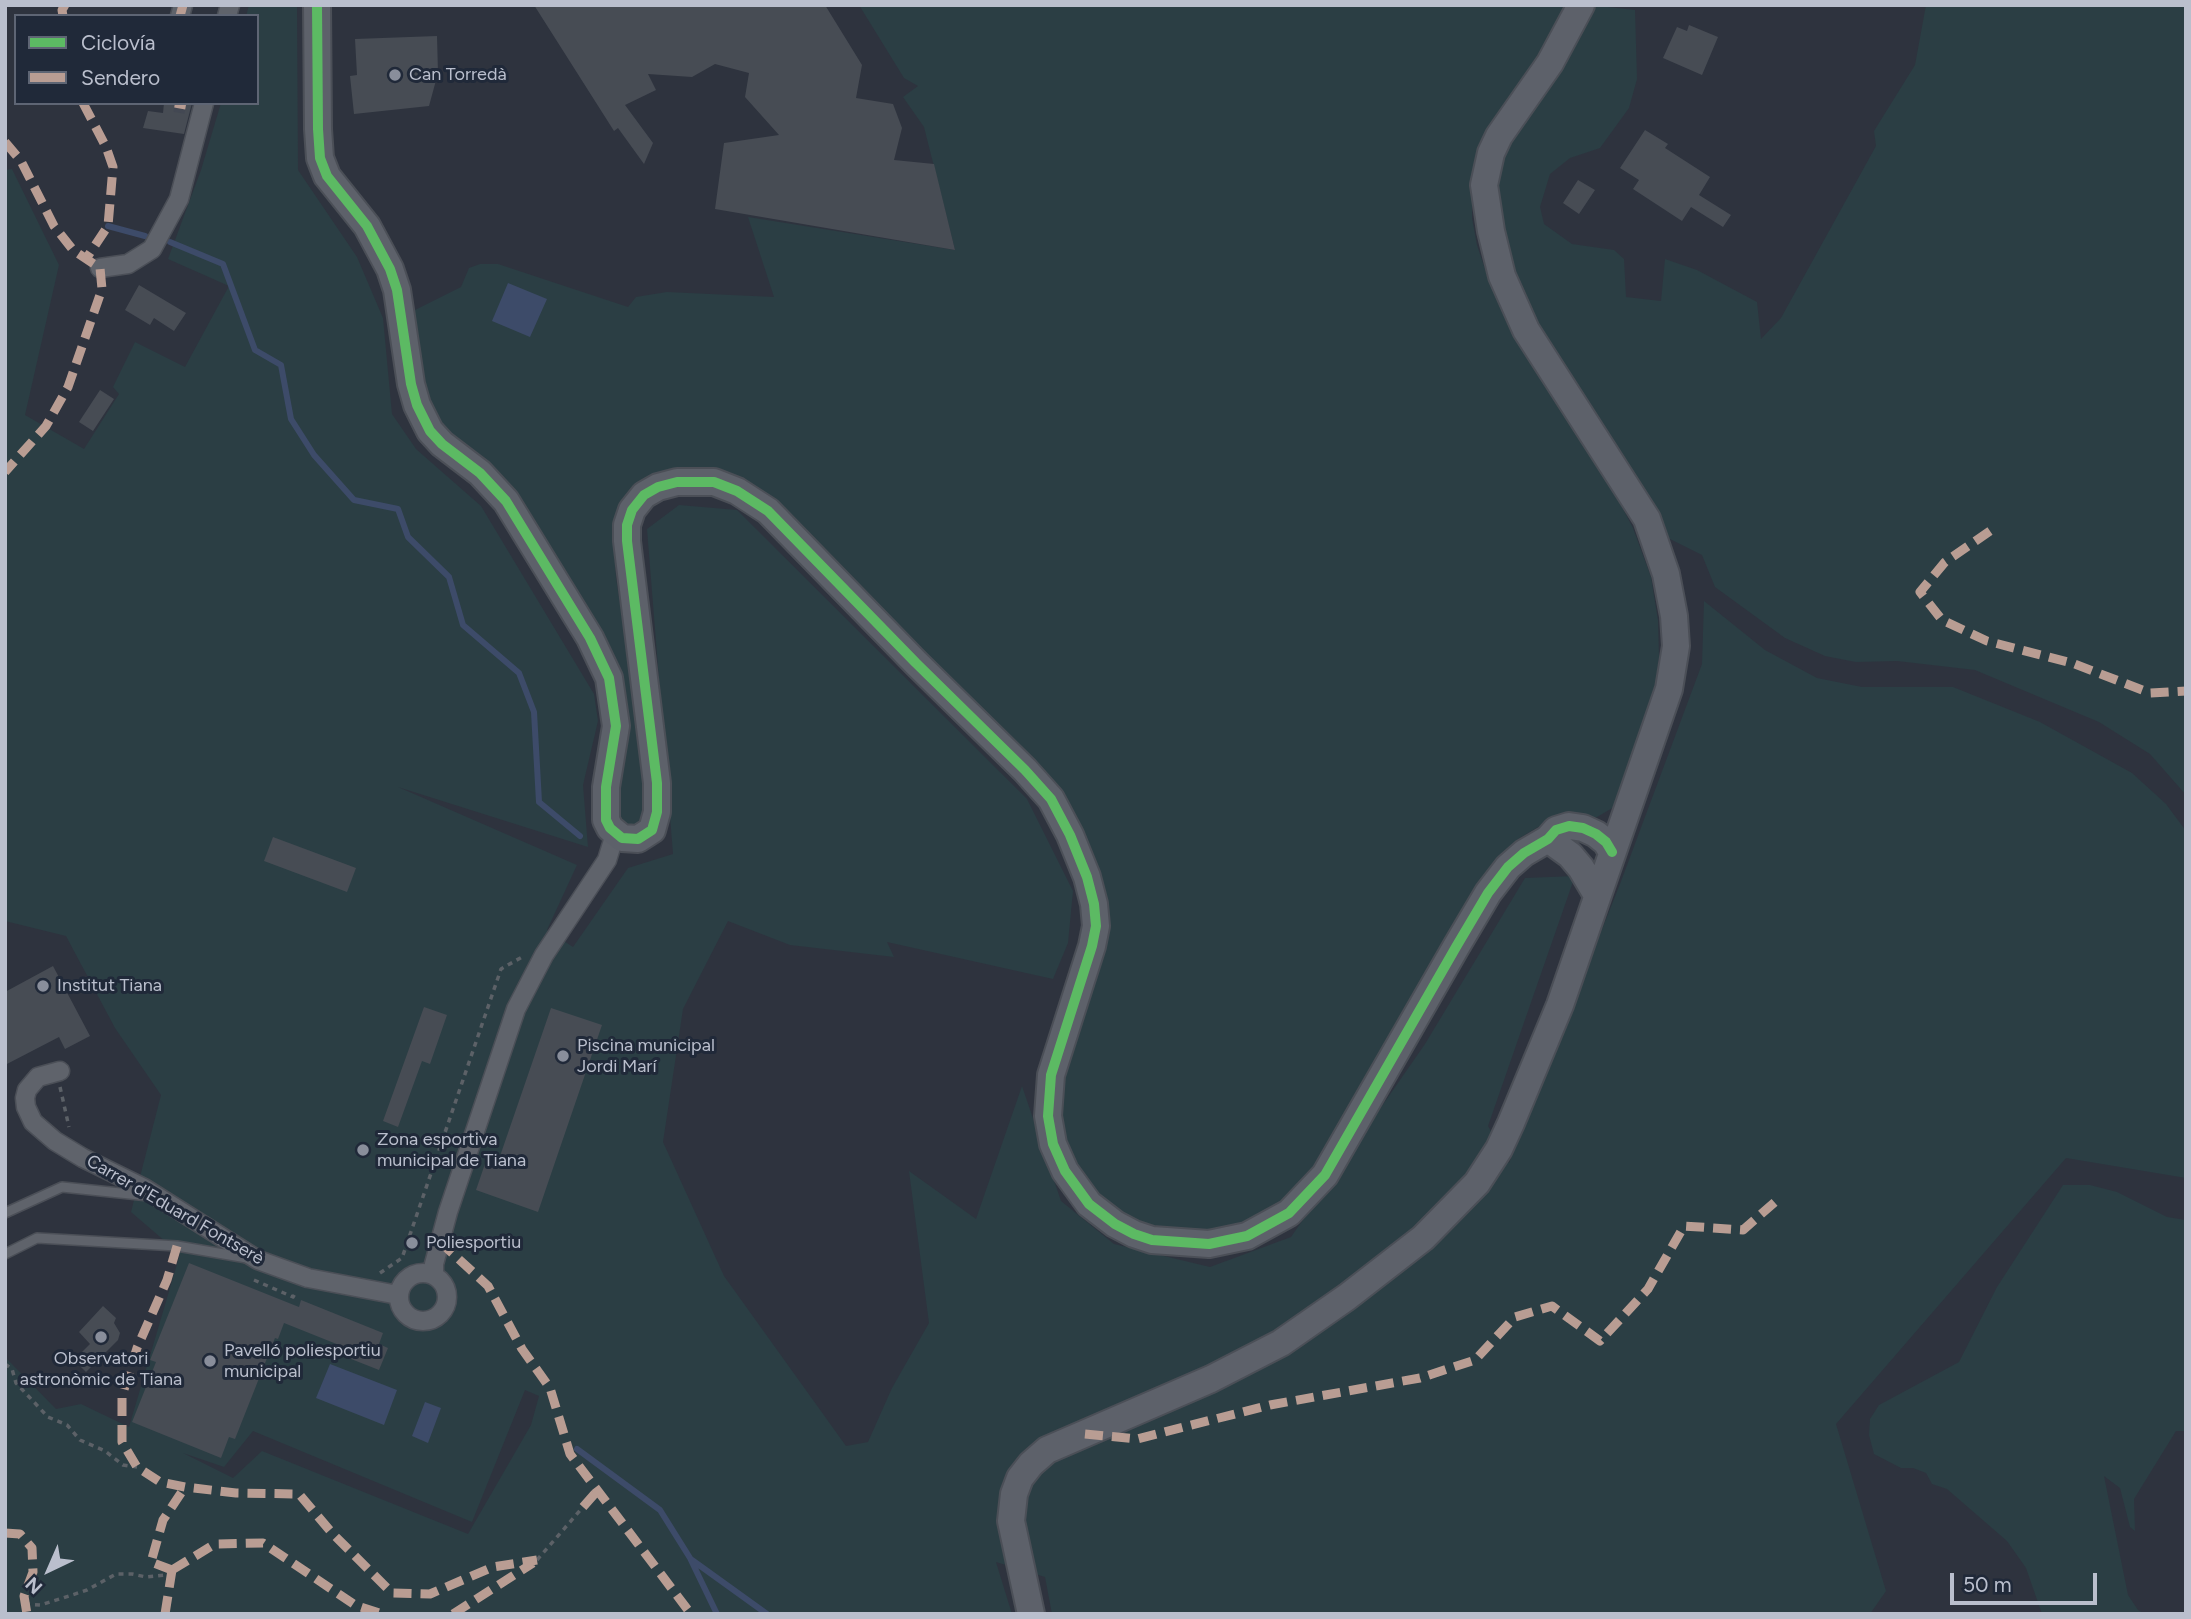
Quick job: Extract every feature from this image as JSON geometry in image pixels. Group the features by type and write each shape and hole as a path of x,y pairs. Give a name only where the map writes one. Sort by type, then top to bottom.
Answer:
{"street":[{"path":"317,5 320,158 327,176 367,226 390,269 397,290 413,392 422,418 442,444 480,473 506,501 601,658 609,678 615,714 615,742 605,804 606,820 615,834 630,840 646,835 656,822 657,812 657,783 627,525 632,510 644,495 658,487 677,482 714,482 737,491 768,511 1051,799 1070,835 1087,877 1096,926 1051,1075 1048,1116 1054,1144 1065,1171 1089,1204 1115,1224 1152,1240 1209,1244 1247,1236 1289,1213 1325,1175 1488,893 1508,867 1556,831 1569,826 1596,834 1606,842 1612,852"},
{"path":"1031,1614 1011,1521 1014,1494 1020,1478 1031,1464 1047,1450 1211,1379 1281,1343 1348,1297 1423,1238 1477,1183 1499,1149 1560,1004 1669,689 1676,646 1674,616 1666,574 1647,519 1527,330 1502,276 1490,231 1484,185 1491,153 1499,136 1550,62 1581,5"},
{"path":"100,268 128,264 152,249 179,198 203,105"},
{"path":"1583,828 1618,813 1630,802"},
{"path":"434,1275 420,1273 411,1276 401,1287 398,1295 402,1311 416,1321 433,1320 442,1313 448,1297 445,1287 434,1275 433,1264 516,1009 544,955 607,860 615,834"},
{"path":"1548,839 1612,852"},
{"path":"1548,839 1570,855 1597,895"},
{"name":"Carrer d'Eduard Fontserè","path":"60,1071 38,1077 27,1090 26,1107 33,1122 55,1141 157,1196 258,1260 308,1278 398,1295"}],"lane":[{"path":"5,1213 62,1187 157,1196"},
{"path":"5,1254 37,1238 177,1246 258,1260"}],"path":[{"path":"375,1274 384,1273 402,1258 501,969 524,955"},
{"path":"247,1277 293,1297 298,1291"},
{"path":"5,1364 12,1369 16,1384 48,1416 67,1425 80,1440 105,1451 123,1465 137,1467"},
{"path":"537,1560 583,1507"},
{"path":"25,1604 40,1605 63,1598 87,1590 116,1574 146,1577 165,1575 172,1570"}],"shaded area":[{"path":"249,5 297,5 298,170 357,257 383,318 392,414 416,449 481,506 594,694 598,721 583,785 588,847 398,787 577,865 547,930 573,947 628,868 673,854 647,529 679,505 737,510 1027,799 1073,891 1068,943 1053,979 887,942 894,957 790,945 728,921 683,1009 663,1142 724,1276 846,1446 868,1442 892,1388 929,1323 909,1171 976,1219 1022,1086 1061,1201 1114,1244 1210,1267 1291,1237 1425,1044 1525,878 1575,876 1488,1126 1509,1163 1620,884 1702,664 1704,601 1765,650 1817,678 1862,687 1953,687 2040,722 2132,773 2166,804 2186,831 2186,1178 2066,1158 1836,1424 1886,1591 1870,1614 1052,1614 1045,1577 996,1562 1012,1614 5,1614 5,1357 56,1409 81,1404 129,1427 180,1254 131,1212 161,1095 115,1028 66,936 5,921 5,170 12,169 59,265 25,415 84,449 119,394 113,387 135,342 185,367 229,286 168,259 201,170 220,105 259,105 259,14 247,14","holes":["525,1390 539,1396 531,1425 468,1534 262,1451 233,1478 183,1453 224,1467 253,1431 472,1522"]},
{"path":"859,5 1565,5 1533,67 1478,157 1472,218 1477,245 1490,284 1536,371 1609,482 1633,528 1651,577 1658,620 1659,657 1655,688 1623,792 1614,807 1597,817 1538,827 1518,839 1497,862 1328,1151 1290,1196 1254,1221 1219,1233 1157,1231 1130,1219 1108,1204 1087,1183 1070,1160 1061,1130 1058,1094 1101,946 1090,853 788,516 658,476 631,488 619,508 613,527 616,578 651,803 648,820 627,832 614,814 614,678 427,409 411,312 461,287 469,268 480,264 498,264 628,307 636,297 667,292 774,297 748,217 955,250 924,127 903,97 918,86 904,78"},
{"path":"1590,5 1635,10 1637,79 1629,108 1600,148 1570,158 1550,174 1540,207 1544,224 1572,244 1614,250 1624,259 1626,297 1661,301 1665,259 1697,270 1757,302 1761,339 1781,318 1876,146 1874,131 1915,65 1926,5 2186,5 2186,795 2150,754 2099,722 1975,670 1897,661 1856,662 1825,656 1785,638 1715,587 1702,555 1666,537 1535,322 1505,259 1494,190 1501,157"},
{"path":"2063,1185 2090,1185 2117,1192 2167,1217 2186,1220 2186,1431 2176,1431 2134,1499 2135,1531 2130,1527 2120,1488 2104,1476 2128,1595 2138,1610 2145,1614 2042,1614 2026,1568 2007,1541 1947,1489 1932,1484 1926,1473 1913,1468 1901,1468 1874,1454 1869,1435 1870,1419 1879,1405 1959,1362 1997,1287"}],"water":[{"path":"508,283 547,299 530,337 492,321"},
{"path":"330,1364 397,1390 384,1425 316,1398"},
{"path":"425,1402 441,1408 428,1443 412,1436"}],"building":[{"path":"534,5 825,5 862,65 856,98 893,104 902,128 894,160 934,164 955,250 715,209 724,143 779,135 745,97 749,73 715,64 692,77 648,74 656,90 625,105 653,143 644,164 618,128 614,131"},
{"path":"1689,25 1718,37 1702,75 1663,58 1677,27 1687,31"},
{"name":"Can Torredà","path":"437,36 438,73 429,106 354,114 350,76 357,75 355,39"},
{"path":"164,105 191,105 184,134 143,128 148,111 163,113"},
{"path":"1645,130 1668,144 1665,148 1710,177 1699,195 1731,215 1723,227 1691,207 1682,221 1633,189 1639,180 1620,168"},
{"path":"1578,180 1595,190 1579,214 1563,203"},
{"path":"139,285 186,313 174,331 154,318 150,325 125,310"},
{"path":"100,390 114,399 93,431 79,422"},
{"path":"273,837 356,868 347,892 264,861"},
{"path":"53,966 90,1036 65,1049 59,1037 5,1065 5,992"},
{"path":"424,1007 447,1015 430,1064 422,1061 398,1127 383,1121"},
{"path":"551,1008 602,1025 538,1212 476,1190 488,1155 499,1159"},
{"name":"Pavelló poliesportiu municipal","path":"189,1263 299,1307 301,1300 383,1333 379,1344 388,1348 379,1370 346,1357 349,1349 284,1323 278,1339 275,1338 235,1439 229,1437 221,1458 132,1422 156,1362 150,1360"},
{"name":"Observatori astronòmic de Tiana","path":"103,1306 116,1318 114,1323 120,1333 118,1340 86,1372 74,1360 90,1344 79,1332"}],"waterway":[{"path":"108,226 145,236"},
{"path":"170,242 223,264 255,350 281,365 291,419 314,455 354,500 398,509 408,537 449,577 463,625 519,673 534,712 539,802 580,836"},
{"path":"577,1449 660,1510 690,1558 717,1614"},
{"path":"692,1560 767,1614"}],"marked path":[{"path":"63,14 65,5"},
{"path":"181,14 183,5"},
{"path":"84,105 106,147 113,167 108,226 86,259"},
{"path":"5,142 21,161 54,226 73,250 100,268 102,289 68,387 46,426 5,472"},
{"path":"1990,531 1945,562 1920,592 1942,620 1987,641 2072,663 2150,693 2186,691"},
{"path":"1085,1434 1137,1439 1270,1405 1420,1378 1475,1360 1515,1317 1552,1306 1600,1341 1648,1289 1684,1226 1743,1230 1776,1201"},
{"path":"439,1241 488,1286 522,1349 550,1388 570,1454 691,1614"},
{"path":"177,1246 167,1280 137,1348 122,1396 122,1442 137,1467 160,1482 185,1487 236,1493 299,1494 332,1533 392,1593 430,1594 493,1567 537,1560"},
{"path":"172,1570 151,1562 163,1520 185,1487"},
{"path":"583,1507 598,1490"},
{"path":"5,1533 20,1534 32,1548 33,1572 24,1596 27,1614"},
{"path":"172,1570 215,1544 263,1543 355,1605 382,1614"},
{"path":"453,1614 533,1563"},
{"path":"165,1614 172,1570"}],"cycle path":[{"path":"317,5 320,158 327,176 367,226 390,269 397,290 411,384 417,405 430,431 442,444 480,473 506,501 590,638 609,678 616,726 606,787 606,820 610,828 622,838 638,839 652,830 657,812 657,783 627,525 632,510 644,495 658,487 677,482 714,482 737,491 768,511 1051,799 1070,835 1087,877 1096,926 1051,1075 1048,1116 1053,1144 1065,1171 1089,1204 1115,1224 1152,1240 1209,1244 1247,1236 1289,1213 1325,1175 1488,893 1508,867 1524,853 1548,839 1556,830 1569,826 1596,834 1606,842 1612,852"}],"place":[{"name":"Can Torredà","path":"395,75"},
{"name":"Institut Tiana","path":"43,986"},
{"name":"Piscina municipal Jordi Marí","path":"563,1056"},
{"name":"Zona esportiva municipal de Tiana","path":"363,1150"},
{"name":"Poliesportiu","path":"412,1243"},
{"name":"Observatori astronòmic de Tiana","path":"101,1337"},
{"name":"Pavelló poliesportiu municipal","path":"210,1361"}]}
